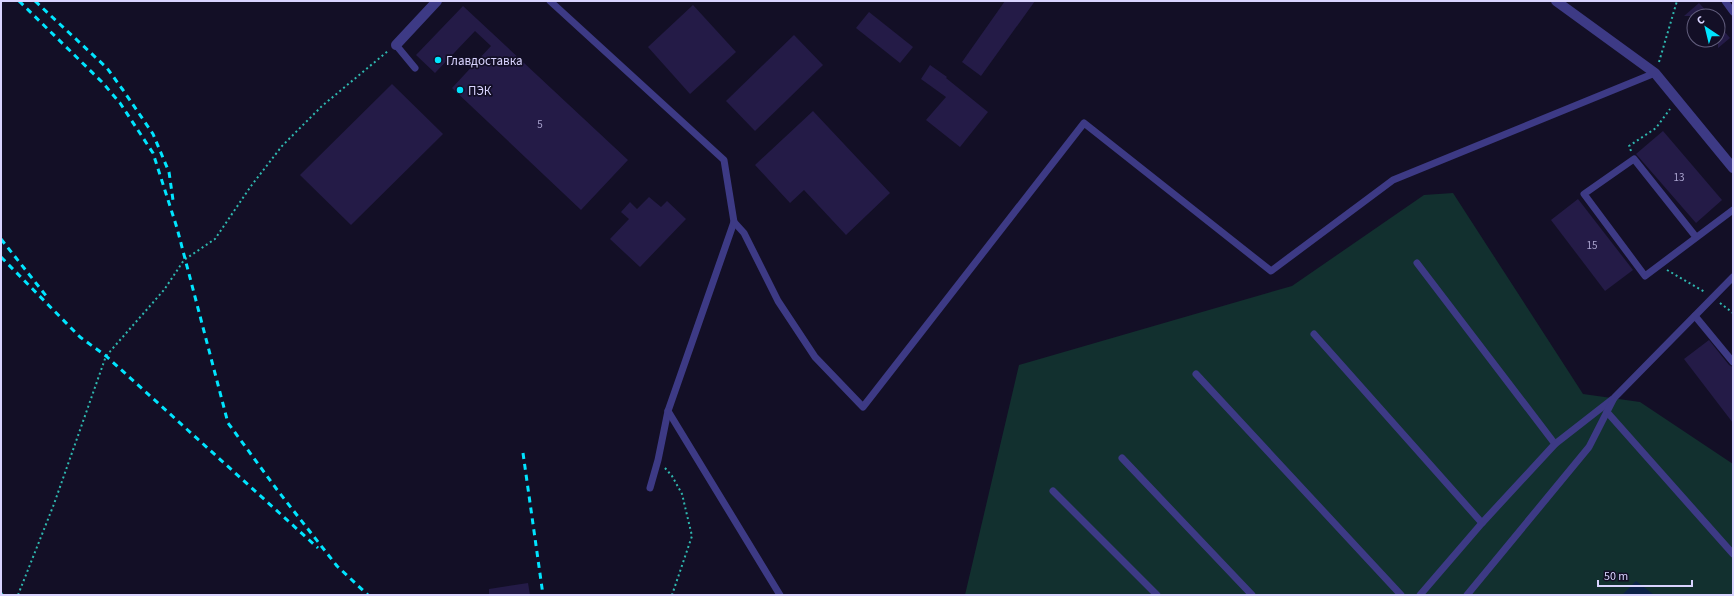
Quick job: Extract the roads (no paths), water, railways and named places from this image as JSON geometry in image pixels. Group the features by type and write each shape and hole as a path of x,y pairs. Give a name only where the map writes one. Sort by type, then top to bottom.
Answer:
{"street":[{"path":"396,45 437,1"},
{"path":"1556,1 1655,72 1733,168"}],"lane":[{"path":"550,1 724,160 734,222 668,411 658,460 650,488"},
{"path":"1725,1 1733,12"},
{"path":"396,45 415,68"},
{"path":"734,222 744,233 778,300 815,357 863,407 1084,123 1271,271 1393,180 1655,72"},
{"path":"1696,237 1634,159 1584,194 1645,276 1733,210"},
{"path":"1416,263 1555,444"},
{"path":"1420,595 1555,444 1614,398 1733,277"},
{"path":"1695,316 1733,362"},
{"path":"1314,334 1482,524"},
{"path":"1196,374 1402,595"},
{"path":"1467,595 1589,446 1614,398"},
{"path":"668,411 780,595"},
{"path":"1607,412 1733,554"},
{"path":"1122,458 1252,595"},
{"path":"1052,491 1157,595"}],"water":[{"path":"1636,581 1654,595 1622,595"}],"railway":[{"path":"19,1 102,82 120,103 153,153 177,228 228,423 278,491 337,566 368,595"},
{"path":"35,1 107,68 123,90 153,134 169,172 173,200"},
{"path":"1,239 47,297"},
{"path":"1,257 80,337 106,356 318,548"},
{"path":"523,453 543,595"}],"place":[{"name":"Главдоставка","path":"438,60"},
{"name":"ПЭК","path":"460,90"}]}
